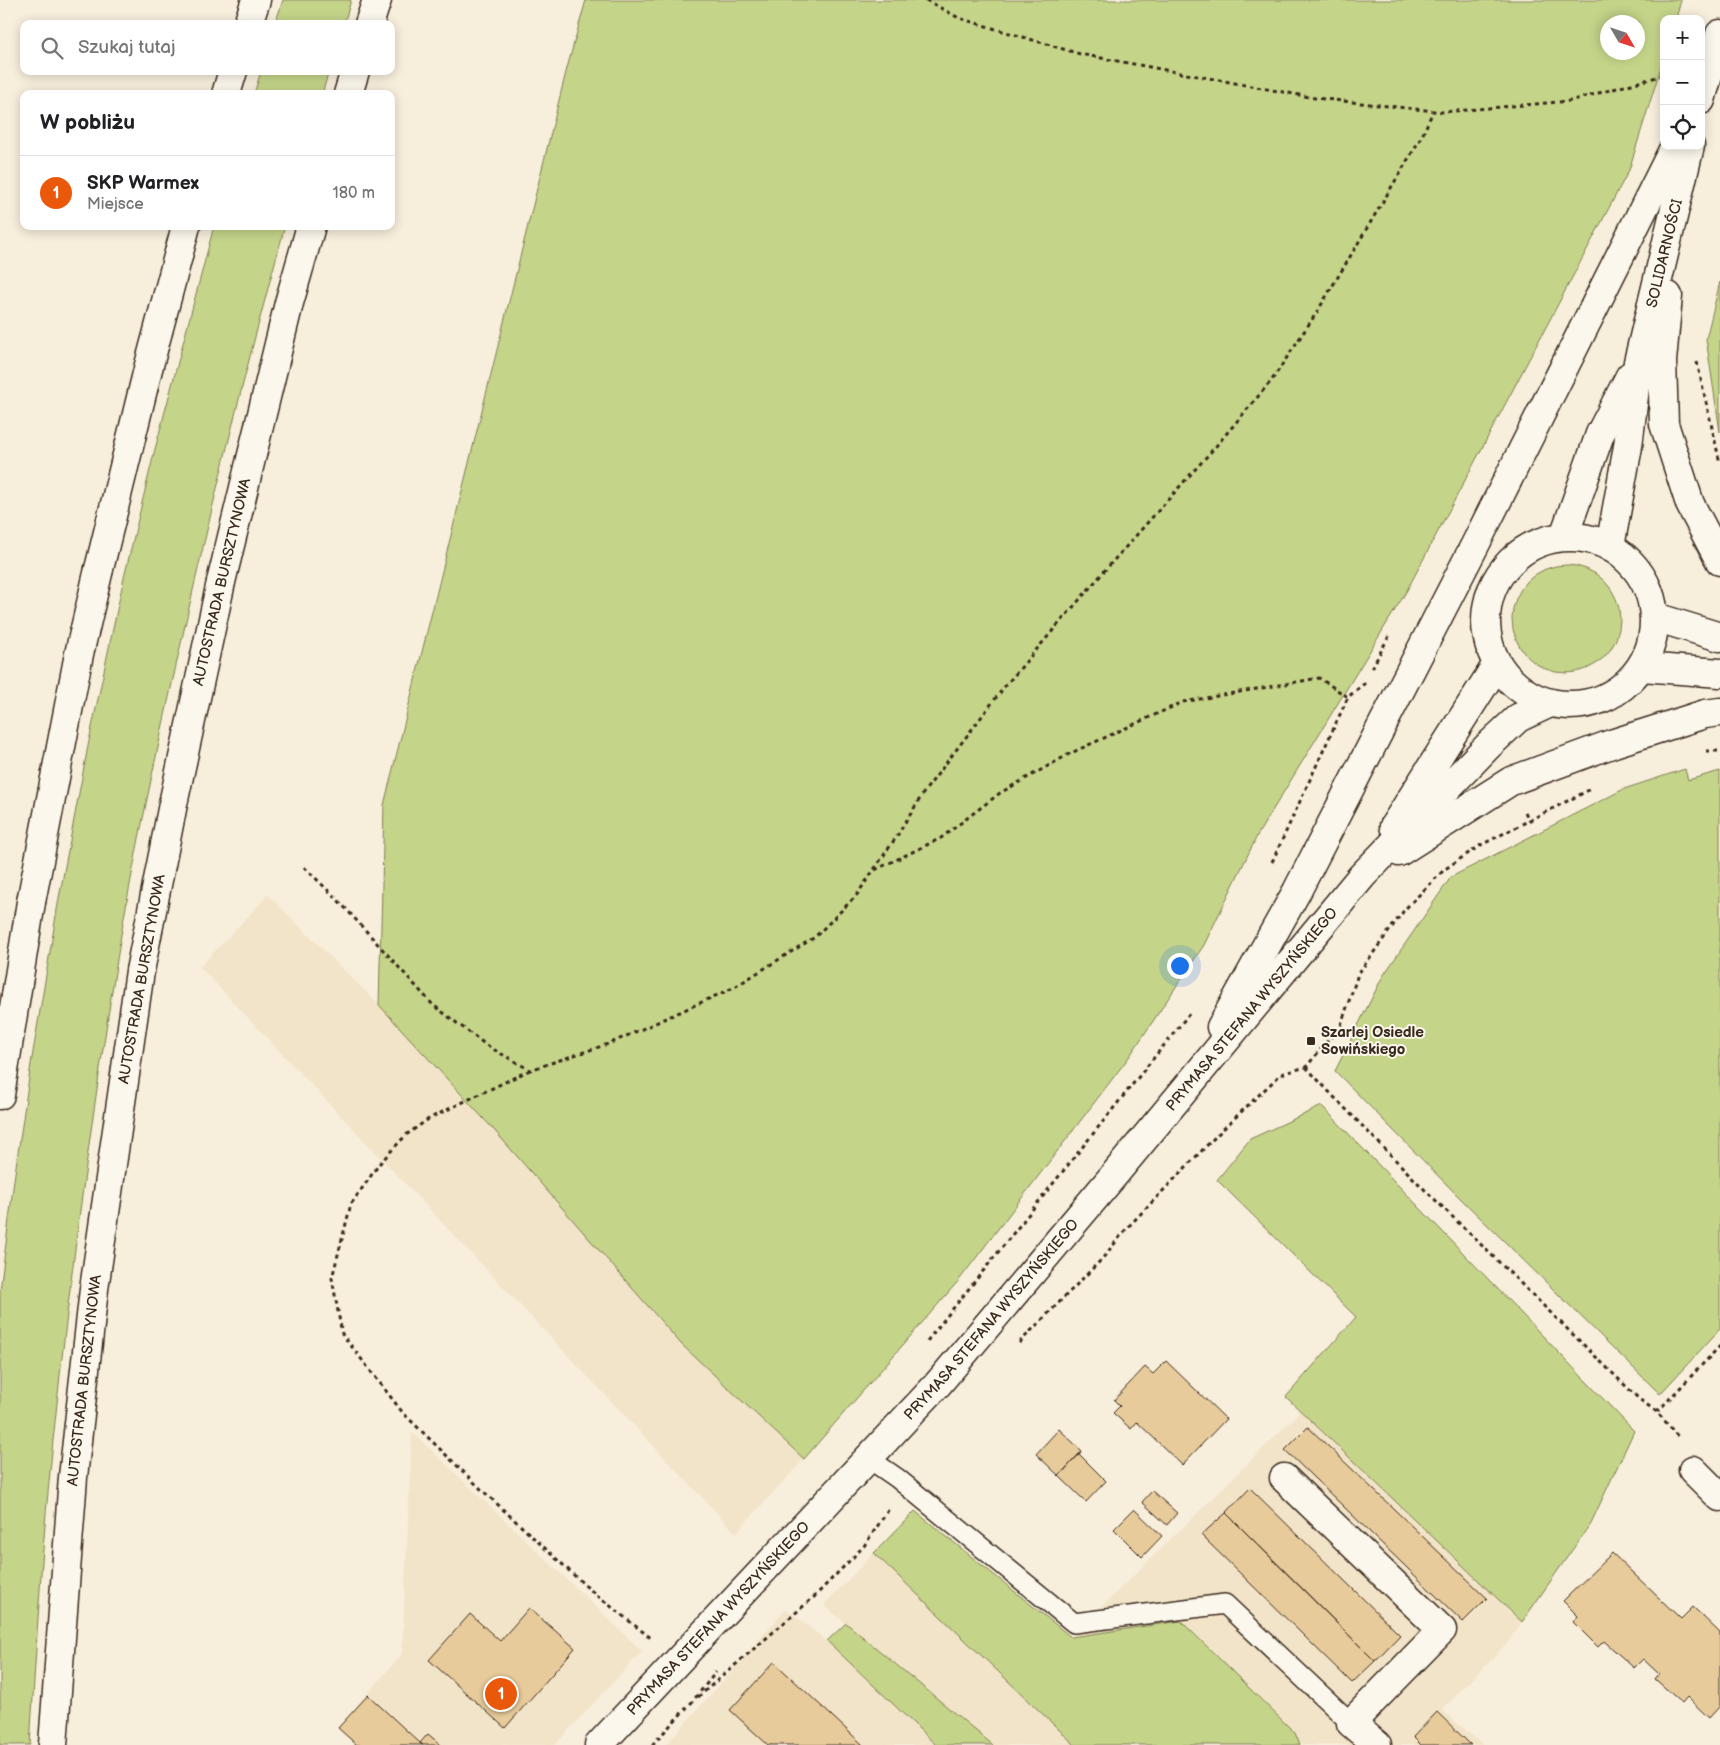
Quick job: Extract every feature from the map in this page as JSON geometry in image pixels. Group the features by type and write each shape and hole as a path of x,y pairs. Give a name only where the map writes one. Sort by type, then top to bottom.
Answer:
{"main road":[{"path":"249,20 256,0"},
{"path":"371,20 377,0"},
{"path":"1705,85 1720,34"},
{"path":"227,90 232,75"},
{"path":"349,90 354,75"},
{"path":"1190,1082 1297,891 1476,543 1673,150"},
{"name":"SOLIDARNOŚCI","path":"1610,547 1628,446 1638,362 1689,150"},
{"path":"1679,193 1662,361 1664,424 1690,504 1720,560"},
{"path":"0,1095 31,902 77,664 148,369 185,230"},
{"name":"AUTOSTRADA BURSZTYNOWA","path":"53,1745 73,1477 87,1348 140,971 173,804 221,582 289,303 309,230"},
{"name":"SOLIDARNOŚCI","path":"1564,536 1600,434 1638,362"},
{"path":"1564,536 1596,540 1610,547 1624,554 1646,582 1655,617 1642,667 1624,686 1601,700 1576,706 1550,703 1519,688 1497,664 1486,636 1486,608 1495,581 1512,558 1537,542 1564,536"},
{"path":"1655,617 1720,637"},
{"name":"PRYMASA STEFANA WYSZYŃSKIEGO","path":"1362,876 1497,664"},
{"path":"1642,667 1720,673"},
{"name":"PRYMASA STEFANA WYSZYŃSKIEGO","path":"599,1745 937,1385 1362,876 1488,746 1518,718 1550,703"},
{"path":"1362,876 1511,782 1623,740 1705,714 1720,712"},
{"path":"1693,1470 1720,1497"},
{"path":"1284,1478 1442,1630 1352,1724 1377,1745"}],"lane":[{"path":"868,1458 897,1478 1074,1623 1225,1604 1352,1724"}],"path":[{"path":"926,0 959,18 1080,54 1315,98 1433,111 1443,112 1570,101 1660,76"},
{"path":"659,1645 589,1589 481,1489 403,1413 342,1334 332,1278 351,1204 380,1163 406,1135 430,1118 530,1070 612,1043 733,988 815,936 856,896 924,792 1005,686 1272,380 1317,312 1422,136 1433,111"},
{"path":"1697,359 1720,464"},
{"path":"873,872 941,838 1000,793 1071,753 1183,702 1319,678 1348,697"},
{"path":"1271,864 1348,697 1365,682"},
{"path":"1704,751 1720,751"},
{"path":"1013,1349 1102,1259 1127,1228 1218,1134 1281,1074 1306,1067 1341,1025 1358,974 1405,909 1445,869 1481,845 1590,789"},
{"path":"304,867 338,900 433,1005 486,1045 530,1070"},
{"path":"921,1349 1193,1008"},
{"path":"1306,1067 1422,1187 1639,1399 1657,1412 1720,1346"},
{"path":"652,1745 692,1702 814,1596 864,1546 897,1497 897,1478"}],"shaded area":[{"path":"268,895 379,1005 494,1129 681,1344 804,1459 736,1533 200,967"},
{"path":"1299,1410 1522,1622 1509,1641 1442,1710 1483,1745 1300,1745 1295,1733 1181,1621 1071,1637 1294,1418"},
{"path":"412,1432 642,1651 555,1745 356,1745 338,1728 402,1654"},
{"path":"874,1553 1075,1745 993,1745 824,1605"},
{"path":"786,1609 827,1641 936,1745 666,1745"}],"green space":[{"path":"283,0 351,0 345,20 276,20"},
{"path":"586,0 1681,0 1677,15 1660,15 1660,70 1629,170 1406,592 1258,834 1204,945 1129,1057 960,1279 804,1459 681,1344 494,1130 379,1005 384,805 567,68"},
{"path":"260,75 328,75 323,90 255,90"},
{"path":"213,230 284,230 200,558 140,831 110,1001 61,1366 39,1600 30,1745 0,1745 0,1291 31,1064 59,898 89,741 123,582 154,453"},
{"path":"1720,282 1720,432 1706,339"},
{"path":"1566,565 1587,569 1604,581 1616,598 1620,619 1616,640 1604,657 1587,669 1566,673 1545,669 1528,657 1516,640 1512,619 1516,598 1528,581 1545,569"},
{"path":"1685,769 1688,780 1720,771 1720,1329 1660,1394 1456,1194 1335,1071 1383,976 1451,877 1624,789"},
{"path":"1322,1106 1634,1431 1591,1523 1522,1622 1286,1397 1356,1317 1217,1180 1250,1139"},
{"path":"915,1511 1071,1637 1181,1621 1295,1733 1300,1745 1075,1745 874,1553"},
{"path":"846,1623 993,1745 936,1745 827,1641"}],"building":[{"path":"1166,1361 1226,1419 1182,1465 1137,1422 1131,1429 1113,1413 1120,1406 1114,1400 1145,1367 1153,1374"},
{"path":"1308,1427 1487,1598 1463,1622 1285,1450"},
{"path":"1059,1429 1082,1451 1059,1476 1036,1454"},
{"path":"1079,1454 1106,1481 1086,1502 1059,1476"},
{"path":"1250,1488 1400,1635 1375,1661 1226,1513"},
{"path":"1152,1491 1177,1513 1167,1525 1142,1502"},
{"path":"1134,1509 1162,1536 1142,1557 1114,1529"},
{"path":"1226,1513 1375,1661 1352,1683 1201,1535"},
{"path":"1612,1553 1681,1619 1693,1607 1720,1633 1720,1706 1709,1718 1687,1697 1682,1703 1655,1679 1659,1674 1643,1659 1634,1668 1604,1641 1598,1647 1573,1622 1578,1616 1563,1601"},
{"path":"529,1608 575,1648 505,1728 429,1660 470,1614 500,1641"},
{"path":"774,1662 863,1745 768,1745 730,1710"},
{"path":"368,1695 423,1745 357,1745 338,1728"},
{"path":"1437,1712 1471,1745 1421,1745 1413,1737"},
{"path":"428,1734 441,1745 423,1745 420,1743"}],"place":[{"name":"Szarlej Osiedle Sowińskiego","path":"1311,1041"},
{"name":"SKP Warmex","path":"501,1694"}]}
